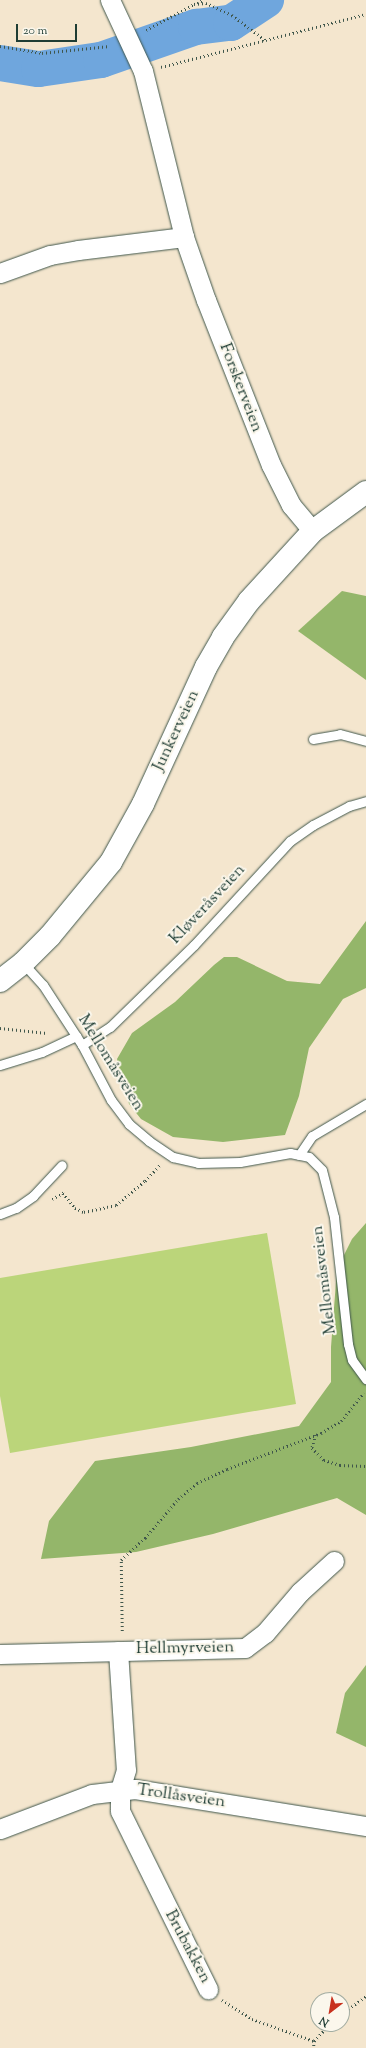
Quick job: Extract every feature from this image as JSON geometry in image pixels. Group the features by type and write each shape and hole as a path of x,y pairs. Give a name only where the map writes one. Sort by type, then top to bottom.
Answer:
{"street":[{"name":"Forskerveien","path":"110,0 136,58 184,237 206,300 270,465 291,506 313,531"},
{"path":"0,273 50,255 78,250 184,237"},
{"name":"Junkerveien","path":"0,981 23,963 72,912 111,862 143,804 206,667 223,637 248,601 313,531 366,492"},
{"name":"Hellmyrveien","path":"0,1654 245,1648 265,1633 300,1592 334,1561"},
{"name":"Brubakken","path":"118,1651 126,1770 120,1790 120,1812 208,1989"},
{"name":"Trollåsveien","path":"0,1828 61,1804 92,1794 135,1789 366,1826"}],"lane":[{"path":"313,739 340,734 366,741"},
{"name":"Kløveråsveien","path":"82,1045 110,1027 194,945 290,842 313,824 349,806 366,801"},
{"name":"Mellomåsveien","path":"23,963 43,985 73,1038 82,1045 111,1100 129,1124 149,1141 167,1153 198,1163 220,1164 267,1159 290,1153 310,1157 322,1170 328,1186 348,1344 352,1360 366,1379"},
{"path":"0,1065 42,1052 73,1038"},
{"path":"299,1155 312,1136 366,1104"},
{"path":"0,1214 16,1208 33,1196 62,1165"}],"path":[{"path":"194,4 204,0"},
{"path":"136,58 265,40 366,14"},
{"path":"232,15 246,24 265,40"},
{"path":"0,1028 50,1033 73,1038"},
{"path":"48,1201 63,1193 75,1208 84,1212 116,1205 145,1181 167,1153"},
{"path":"118,1651 123,1622 121,1560 145,1538 178,1499 197,1483 316,1435 341,1421 366,1391"},
{"path":"316,1435 312,1448 324,1460 340,1465 366,1466"},
{"name":"Brubakken","path":"208,1989 252,2019 314,2041"},
{"path":"350,2008 366,1996"},
{"path":"314,2048 314,2041 322,2032"}],"green space":[{"path":"342,591 366,596 366,680 298,631"},
{"path":"366,921 366,988 343,999 309,1048 299,1096 285,1135 223,1142 173,1137 141,1119 129,1104 117,1059 132,1033 175,1002 224,957 237,957 287,981 320,984"},
{"path":"366,1223 366,1515 337,1498 213,1534 136,1552 41,1559 49,1521 95,1461 191,1447 299,1426 331,1382 331,1347 337,1269 352,1239"},
{"path":"267,1233 296,1404 10,1453 0,1396 0,1278"},
{"path":"366,1665 366,1747 336,1733 345,1693"}],"waterway":[{"path":"0,63 39,69 101,60 196,27 231,23 266,0"}]}
